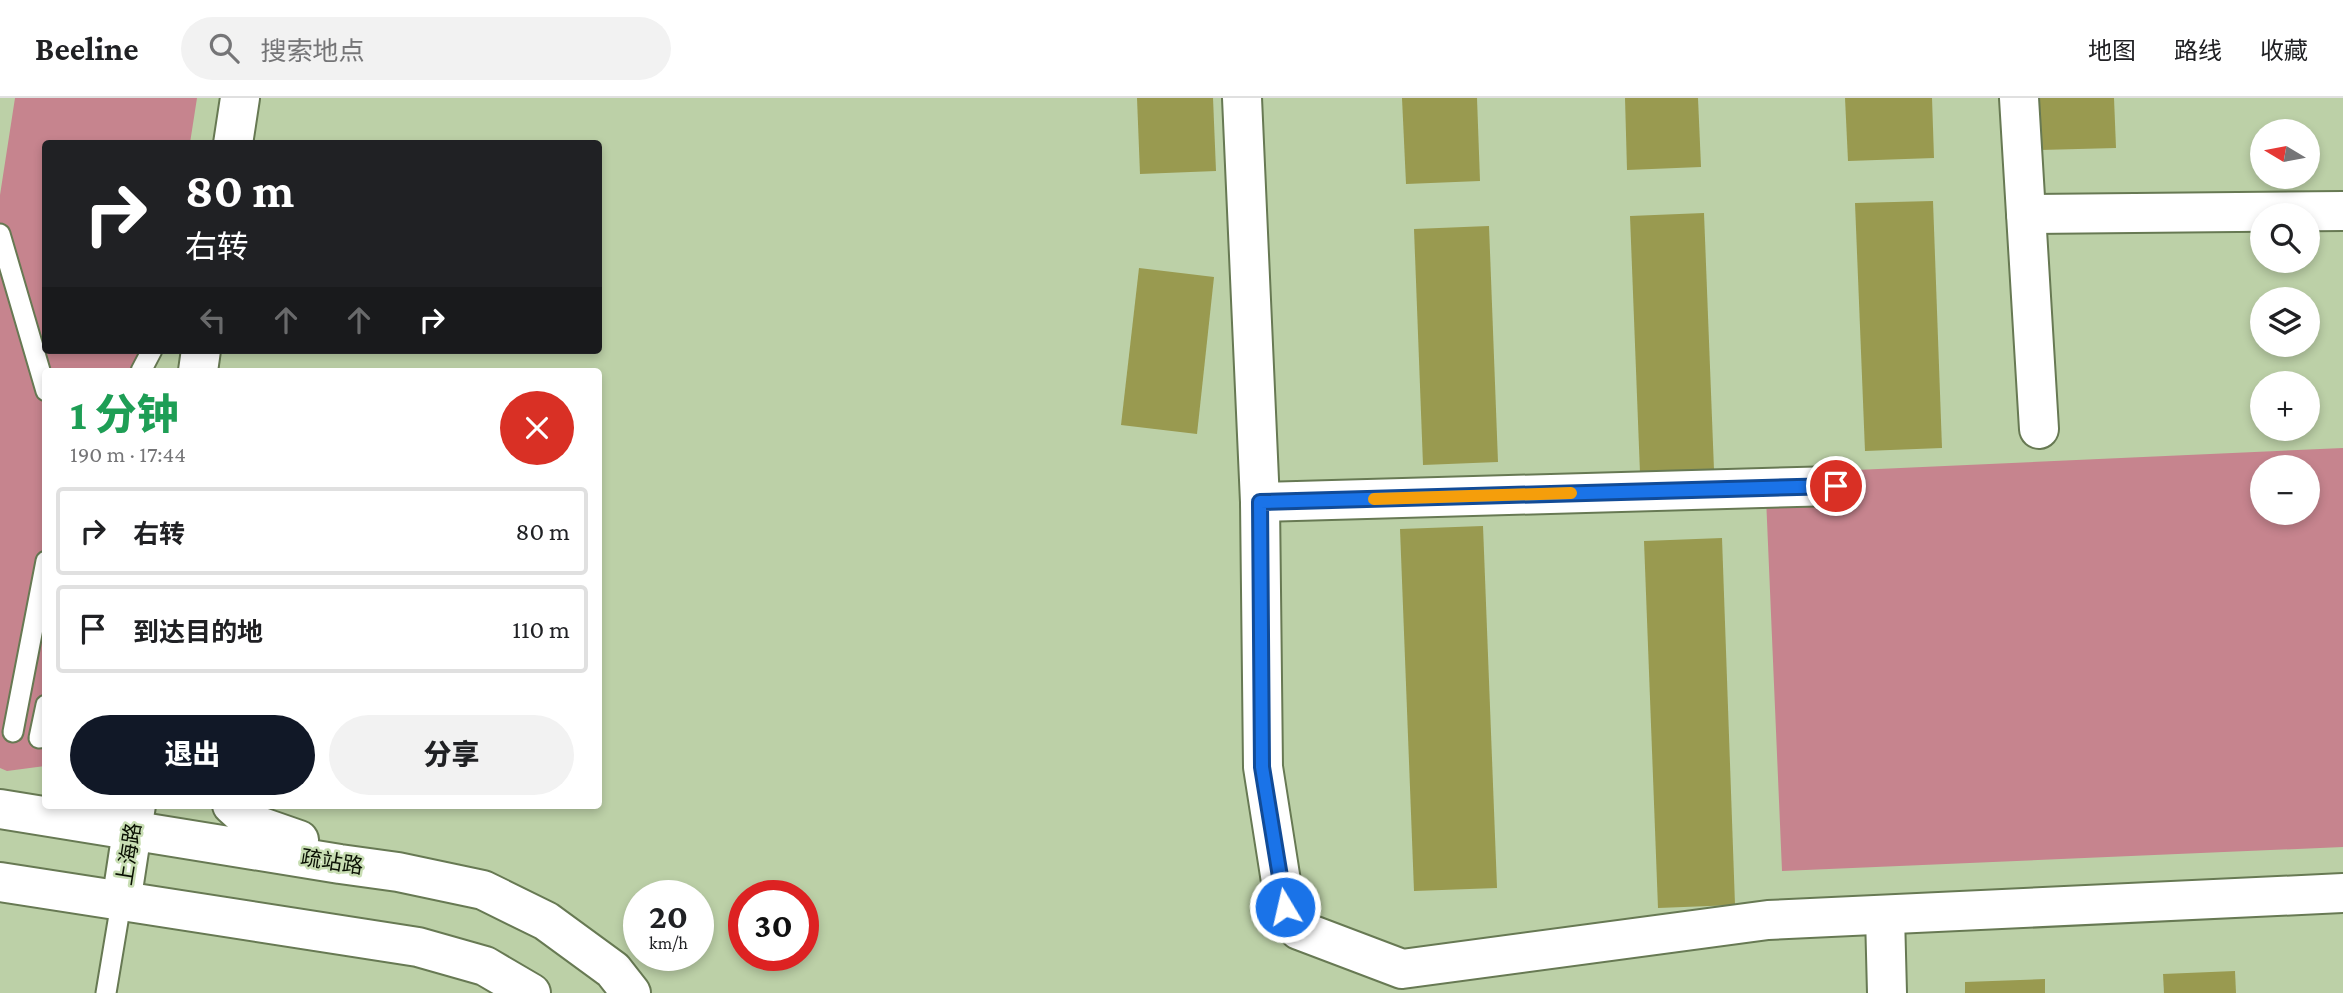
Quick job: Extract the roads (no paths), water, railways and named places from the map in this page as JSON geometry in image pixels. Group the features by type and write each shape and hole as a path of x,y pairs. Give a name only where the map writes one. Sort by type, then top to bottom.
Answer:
{"street":[{"path":"234,140 240,98"},
{"path":"1242,98 1260,502 1262,767 1285,907 1299,930 1402,969 1768,920 2343,893"},
{"path":"2018,98 2039,429"},
{"path":"2026,214 2343,211"},
{"path":"1260,502 1836,486"},
{"name":"疏站路","path":"0,808 135,817 340,864 398,872 483,890 546,921 613,970 631,993"},
{"path":"236,809 253,824 302,841 340,864"},
{"name":"上海路","path":"121,903 135,817"},
{"path":"0,883 418,947 485,966 531,993"},
{"path":"1885,915 1887,993"}],"lane":[{"path":"0,234 42,377"},
{"path":"13,732 42,582"},
{"path":"39,738 42,724"},
{"path":"106,993 121,903"}]}
